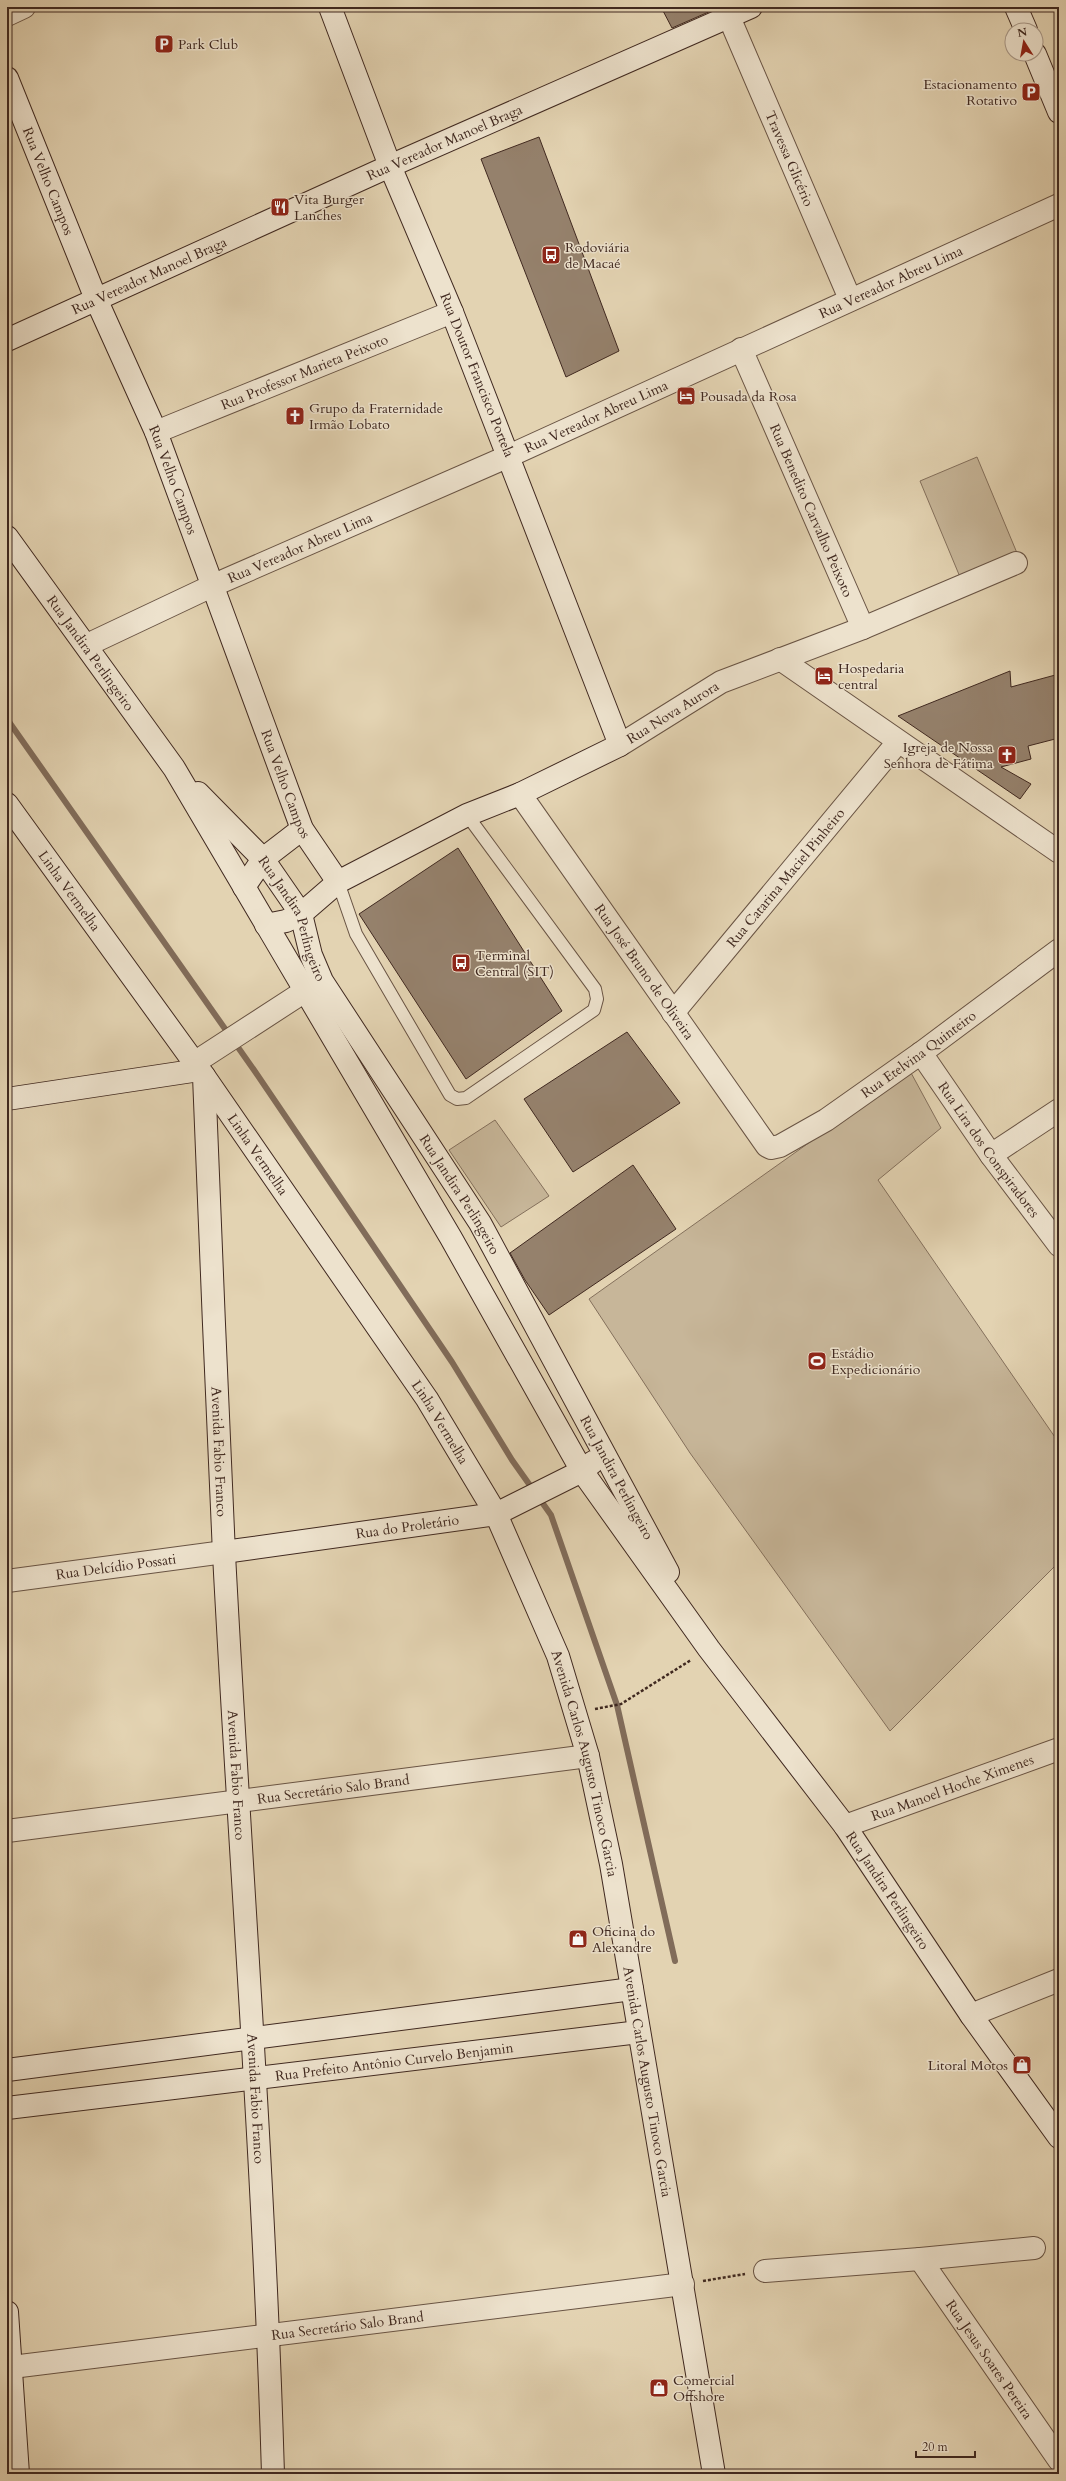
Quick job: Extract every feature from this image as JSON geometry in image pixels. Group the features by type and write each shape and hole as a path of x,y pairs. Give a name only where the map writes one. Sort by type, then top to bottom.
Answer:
{"street":[{"path":"7,14 24,7"},
{"name":"Rua Doutor Francisco Portela","path":"330,7 390,166 452,312 509,456 620,745"},
{"name":"Rua Vereador Manoel Braga","path":"7,340 390,166 751,7"},
{"path":"1016,7 1023,22"},
{"name":"Travessa Glicério","path":"729,17 850,299"},
{"path":"1038,62 1059,112"},
{"name":"Rua Velho Campos","path":"7,78 96,299 156,432 214,585 302,829 338,882"},
{"name":"Rua Vereador Abreu Lima","path":"87,645 214,585 509,456 850,299 1059,206"},
{"name":"Rua Professor Marieta Peixoto","path":"156,432 452,312"},
{"name":"Rua Benedito Carvalho Peixoto","path":"741,349 863,628"},
{"name":"Rua Jandira Perlingeiro","path":"7,537 87,645 174,768 451,1238 582,1471 709,1649 845,1826 971,2015 1059,2137"},
{"name":"Rua Nova Aurora","path":"266,925 286,921 301,914 338,882 467,814 520,794 620,745 698,694 721,682 863,628 1016,562"},
{"path":"780,659 1059,852"},
{"name":"Rua Catarina Maciel Pinheiro","path":"673,1013 898,742"},
{"name":"Rua Jandira Perlingeiro","path":"174,768 263,859 301,914 310,955 326,988 480,1223 601,1445 709,1649"},
{"name":"Rua José Bruno de Oliveira","path":"520,794 767,1146 771,1148"},
{"name":"Linha Vermelha","path":"7,804 199,1069 427,1399 501,1512"},
{"path":"244,887 263,859 302,829"},
{"name":"Rua Etelvina Quinteiro","path":"771,1148 780,1146 826,1120 921,1054 1059,950"},
{"path":"7,1099 199,1069 220,1045 305,991"},
{"name":"Rua Lira dos Conspiradores","path":"921,1054 991,1155 1059,1245"},
{"name":"Avenida Fabio Franco","path":"199,1069 207,1143 224,1552 254,2037 269,2336 273,2474"},
{"path":"991,1155 1059,1110"},
{"path":"207,1143 227,1135 248,1141"},
{"path":"451,1238 465,1224 480,1223"},
{"name":"Rua do Proletário","path":"224,1552 501,1512 582,1471 595,1460 601,1445"},
{"name":"Avenida Carlos Augusto Tinoco Garcia","path":"501,1512 558,1656 588,1756 610,1864 632,1989 714,2474"},
{"name":"Rua Delcídio Possati","path":"7,1581 224,1552"},
{"name":"Rua Manoel Hoche Ximenes","path":"845,1826 1059,1749"},
{"name":"Rua Secretário Salo Brand","path":"7,1830 588,1756"},
{"path":"971,2015 1059,1980"},
{"path":"7,2070 632,1989"},
{"name":"Rua Prefeito Antônio Curvelo Benjamin","path":"7,2108 639,2032"},
{"path":"765,2271 920,2259 1034,2248"},
{"name":"Rua Jesus Soares Pereira","path":"920,2259 1059,2460"},
{"name":"Rua Secretário Salo Brand","path":"12,2367 682,2284"},
{"path":"7,2312 12,2367 18,2474"}],"lane":[{"path":"338,882 356,934 450,1095 457,1099 466,1098 594,1010 597,999 595,989 467,814"}],"path":[{"path":"605,1707 621,1704 709,1649"},
{"path":"682,2284 765,2271"}],"shaded area":[{"path":"977,457 1017,553 960,577 920,481"},
{"name":"Estádio Expedicionário","path":"910,1071 941,1128 878,1180 1059,1443 1059,1562 890,1731 690,1453 589,1299"},
{"path":"495,1120 549,1196 501,1227 449,1150"}],"building":[{"path":"661,7 720,7 672,28"},
{"name":"Rodoviária de Macaé","path":"539,137 619,351 566,377 481,159"},
{"name":"Igreja de Nossa Senhora de Fátima","path":"1010,671 1011,687 1059,674 1059,738 1028,746 1031,759 1001,767 1031,784 1020,799 898,716"},
{"name":"Terminal Central (SIT)","path":"458,848 562,1011 466,1079 359,914"},
{"path":"627,1032 680,1103 573,1172 524,1099"},
{"path":"633,1165 676,1229 549,1315 525,1280 510,1253"}],"waterway":[{"path":"7,719 254,1070 452,1362 512,1460 551,1515 617,1705 675,1961"}],"place":[{"name":"Park Club","path":"164,44"},
{"name":"Estacionamento Rotativo","path":"1031,92"},
{"name":"Vita Burger Lanches","path":"280,207"},
{"name":"Rodoviária de Macaé","path":"551,255"},
{"name":"Pousada da Rosa","path":"686,396"},
{"name":"Grupo da Fraternidade Irmão Lobato","path":"295,416"},
{"name":"Hospedaria central","path":"824,676"},
{"name":"Igreja de Nossa Senhora de Fátima","path":"1007,755"},
{"name":"Terminal Central (SIT)","path":"461,963"},
{"name":"Estádio Expedicionário","path":"817,1361"},
{"name":"Oficina do Alexandre","path":"578,1939"},
{"name":"Litoral Motos","path":"1022,2065"},
{"name":"Comercial Offshore","path":"659,2388"}]}
